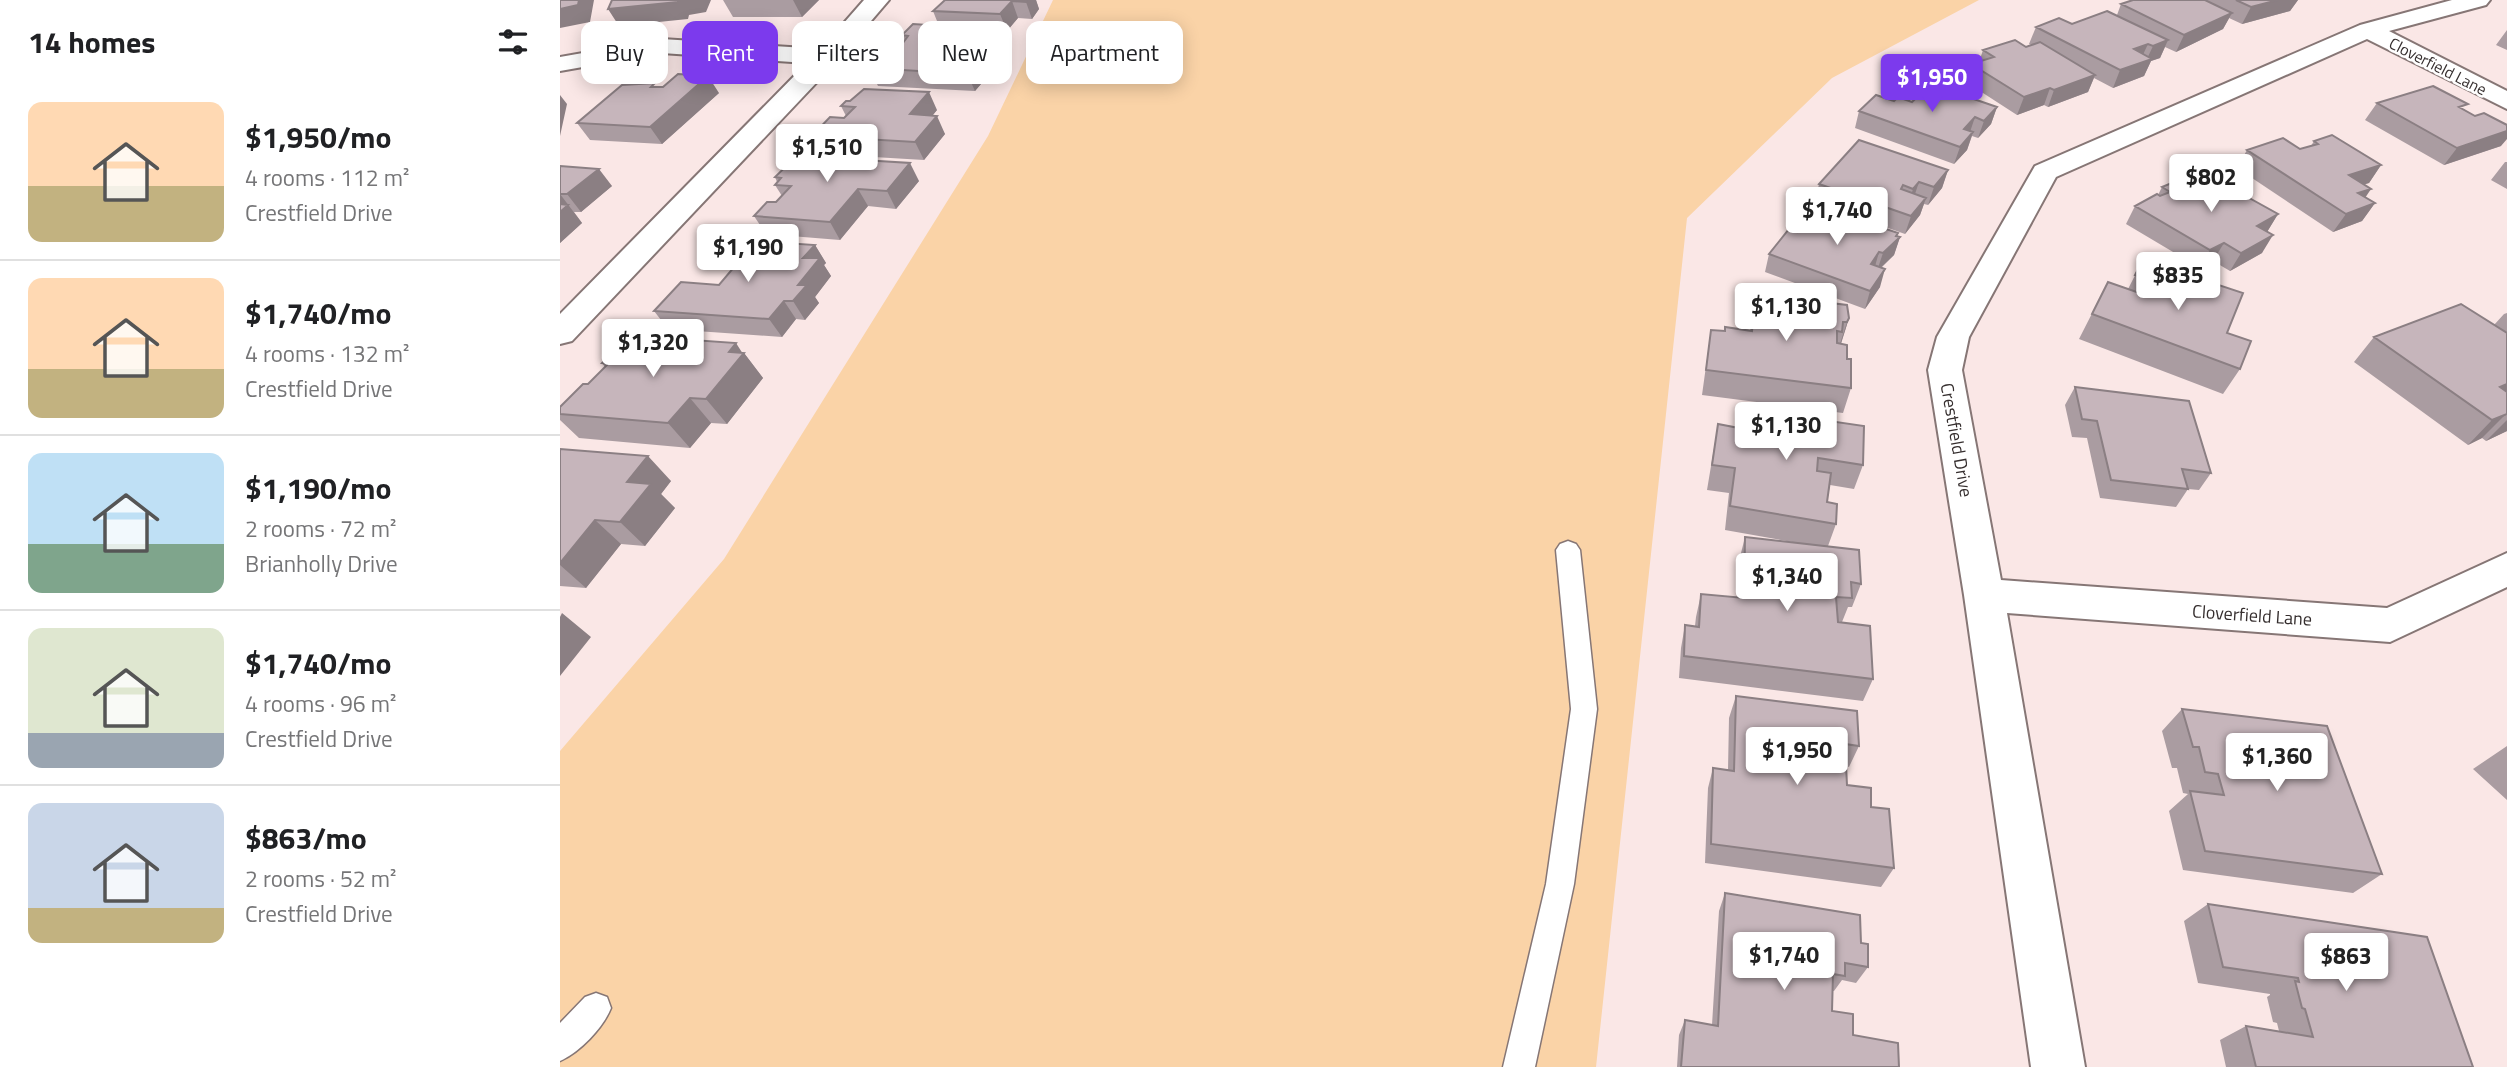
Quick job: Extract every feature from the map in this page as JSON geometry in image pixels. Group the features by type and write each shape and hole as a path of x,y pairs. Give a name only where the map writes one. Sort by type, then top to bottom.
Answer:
{"street":[{"path":"859,21 877,0"},
{"name":"Crestfield Drive","path":"2058,1067 1984,595 1945,370 1953,337 2045,172 2368,30 2478,0"},
{"name":"Cloverfield Lane","path":"2368,30 2507,101"},
{"path":"560,64 662,46 792,55"},
{"path":"560,333 801,84"},
{"name":"Cloverfield Lane","path":"1984,595 2390,625 2507,569"}],"lane":[{"path":"1519,1067 1560,884 1584,709 1568,550"},
{"path":"560,1045 596,1008"}],"shaded area":[{"path":"1053,0 1979,0 1832,78 1687,218 1596,1067 560,1067 560,751 724,559 988,136 1026,56 1026,84 1183,84 1183,21 1043,21"}],"building":[{"path":"560,0 579,0 578,5 560,9"},
{"path":"612,0 678,0 678,2 608,9"},
{"path":"945,0 1027,0 1012,1 1000,14 933,11"},
{"path":"2133,0 2205,0 2232,13 2184,35 2121,4"},
{"path":"2236,0 2278,0 2251,7"},
{"path":"2107,11 2168,40 2134,49 2152,59 2120,70 2036,27 2059,18 2072,24"},
{"path":"913,24 918,24 918,71 904,70 904,41 908,36 904,33"},
{"path":"2015,40 2026,47 2040,42 2095,75 2054,90 2050,88 2024,97 1971,64 1994,57 1983,50"},
{"path":"678,74 682,74 682,84 699,84 650,127 577,123 622,85 654,84 651,87 663,87"},
{"path":"1930,84 1997,107 1984,121 1975,117 1964,129 1973,132 1960,147 1859,111 1876,95 1894,101 1898,97 1912,102"},
{"path":"2433,86 2468,104 2459,107 2475,116 2484,113 2507,125 2507,131 2457,148 2377,103"},
{"path":"864,89 929,92 910,114 937,116 915,142 812,136 830,117 844,118 855,107 841,106"},
{"path":"2332,135 2381,165 2349,175 2371,189 2358,193 2375,203 2346,214 2247,150 2283,138 2300,149 2318,144 2314,141"},
{"path":"1859,140 1948,170 1934,187 1919,182 1913,189 1903,185 1901,189 1926,198 1911,216 1819,184"},
{"path":"806,147 837,149 829,158 910,163 887,191 858,189 830,222 754,216 767,202 776,202 791,186 775,185 781,178 775,177"},
{"path":"560,166 599,169 567,194 560,194"},
{"path":"2206,174 2278,214 2257,226 2273,235 2241,253 2224,243 2210,250 2135,206 2157,194 2160,196 2170,192 2162,187 2174,182 2181,186"},
{"path":"560,204 568,205 560,212"},
{"path":"1818,206 1898,233 1896,236 1900,237 1883,253 1879,252 1871,264 1885,269 1870,291 1769,254 1789,229 1797,232"},
{"path":"756,241 815,245 803,258 820,258 798,285 807,285 793,301 784,301 769,319 654,311 681,282 719,285"},
{"path":"2143,260 2243,293 2227,333 2251,341 2240,369 2092,314 2108,282 2148,296 2150,291 2139,287 2143,277 2135,275"},
{"path":"1756,294 1847,305 1849,318 1847,322 1843,322 1842,332 1837,331 1837,343 1847,345 1847,359 1851,359 1851,388 1706,370 1711,330 1725,331 1725,327 1752,331"},
{"path":"2461,304 2507,333 2507,384 2500,387 2507,392 2507,414 2492,420 2374,337"},
{"path":"635,336 736,343 729,352 744,353 706,399 690,398 668,423 560,414 560,407 608,364 602,363 612,353 617,354"},
{"path":"2075,387 2189,401 2211,473 2182,469 2188,489 2111,480 2097,421 2082,419"},
{"path":"1747,409 1864,426 1863,465 1818,458 1817,471 1831,473 1827,502 1837,504 1836,524 1730,506 1735,468 1712,465 1718,424 1744,429"},
{"path":"560,449 648,456 627,482 651,484 620,522 595,520 560,563"},
{"path":"1745,537 1859,550 1861,584 1851,582 1852,598 1836,597 1838,622 1870,626 1873,679 1684,656 1685,625 1699,627 1701,594 1744,598"},
{"path":"1736,696 1857,711 1859,746 1845,744 1847,785 1871,788 1871,807 1889,809 1894,868 1711,844 1713,768 1734,771"},
{"path":"2182,709 2327,726 2382,874 2205,851 2190,791 2224,795 2218,774 2205,772 2199,747 2193,747"},
{"path":"1725,893 1860,915 1861,943 1868,944 1868,967 1845,963 1845,976 1833,974 1832,1011 1853,1014 1853,1035 1898,1043 1899,1067 1681,1067 1685,1020 1718,1026"},
{"path":"2208,904 2427,937 2473,1067 2256,1067 2246,1026 2313,1037 2295,981 2299,982 2298,978 2223,967"}]}
